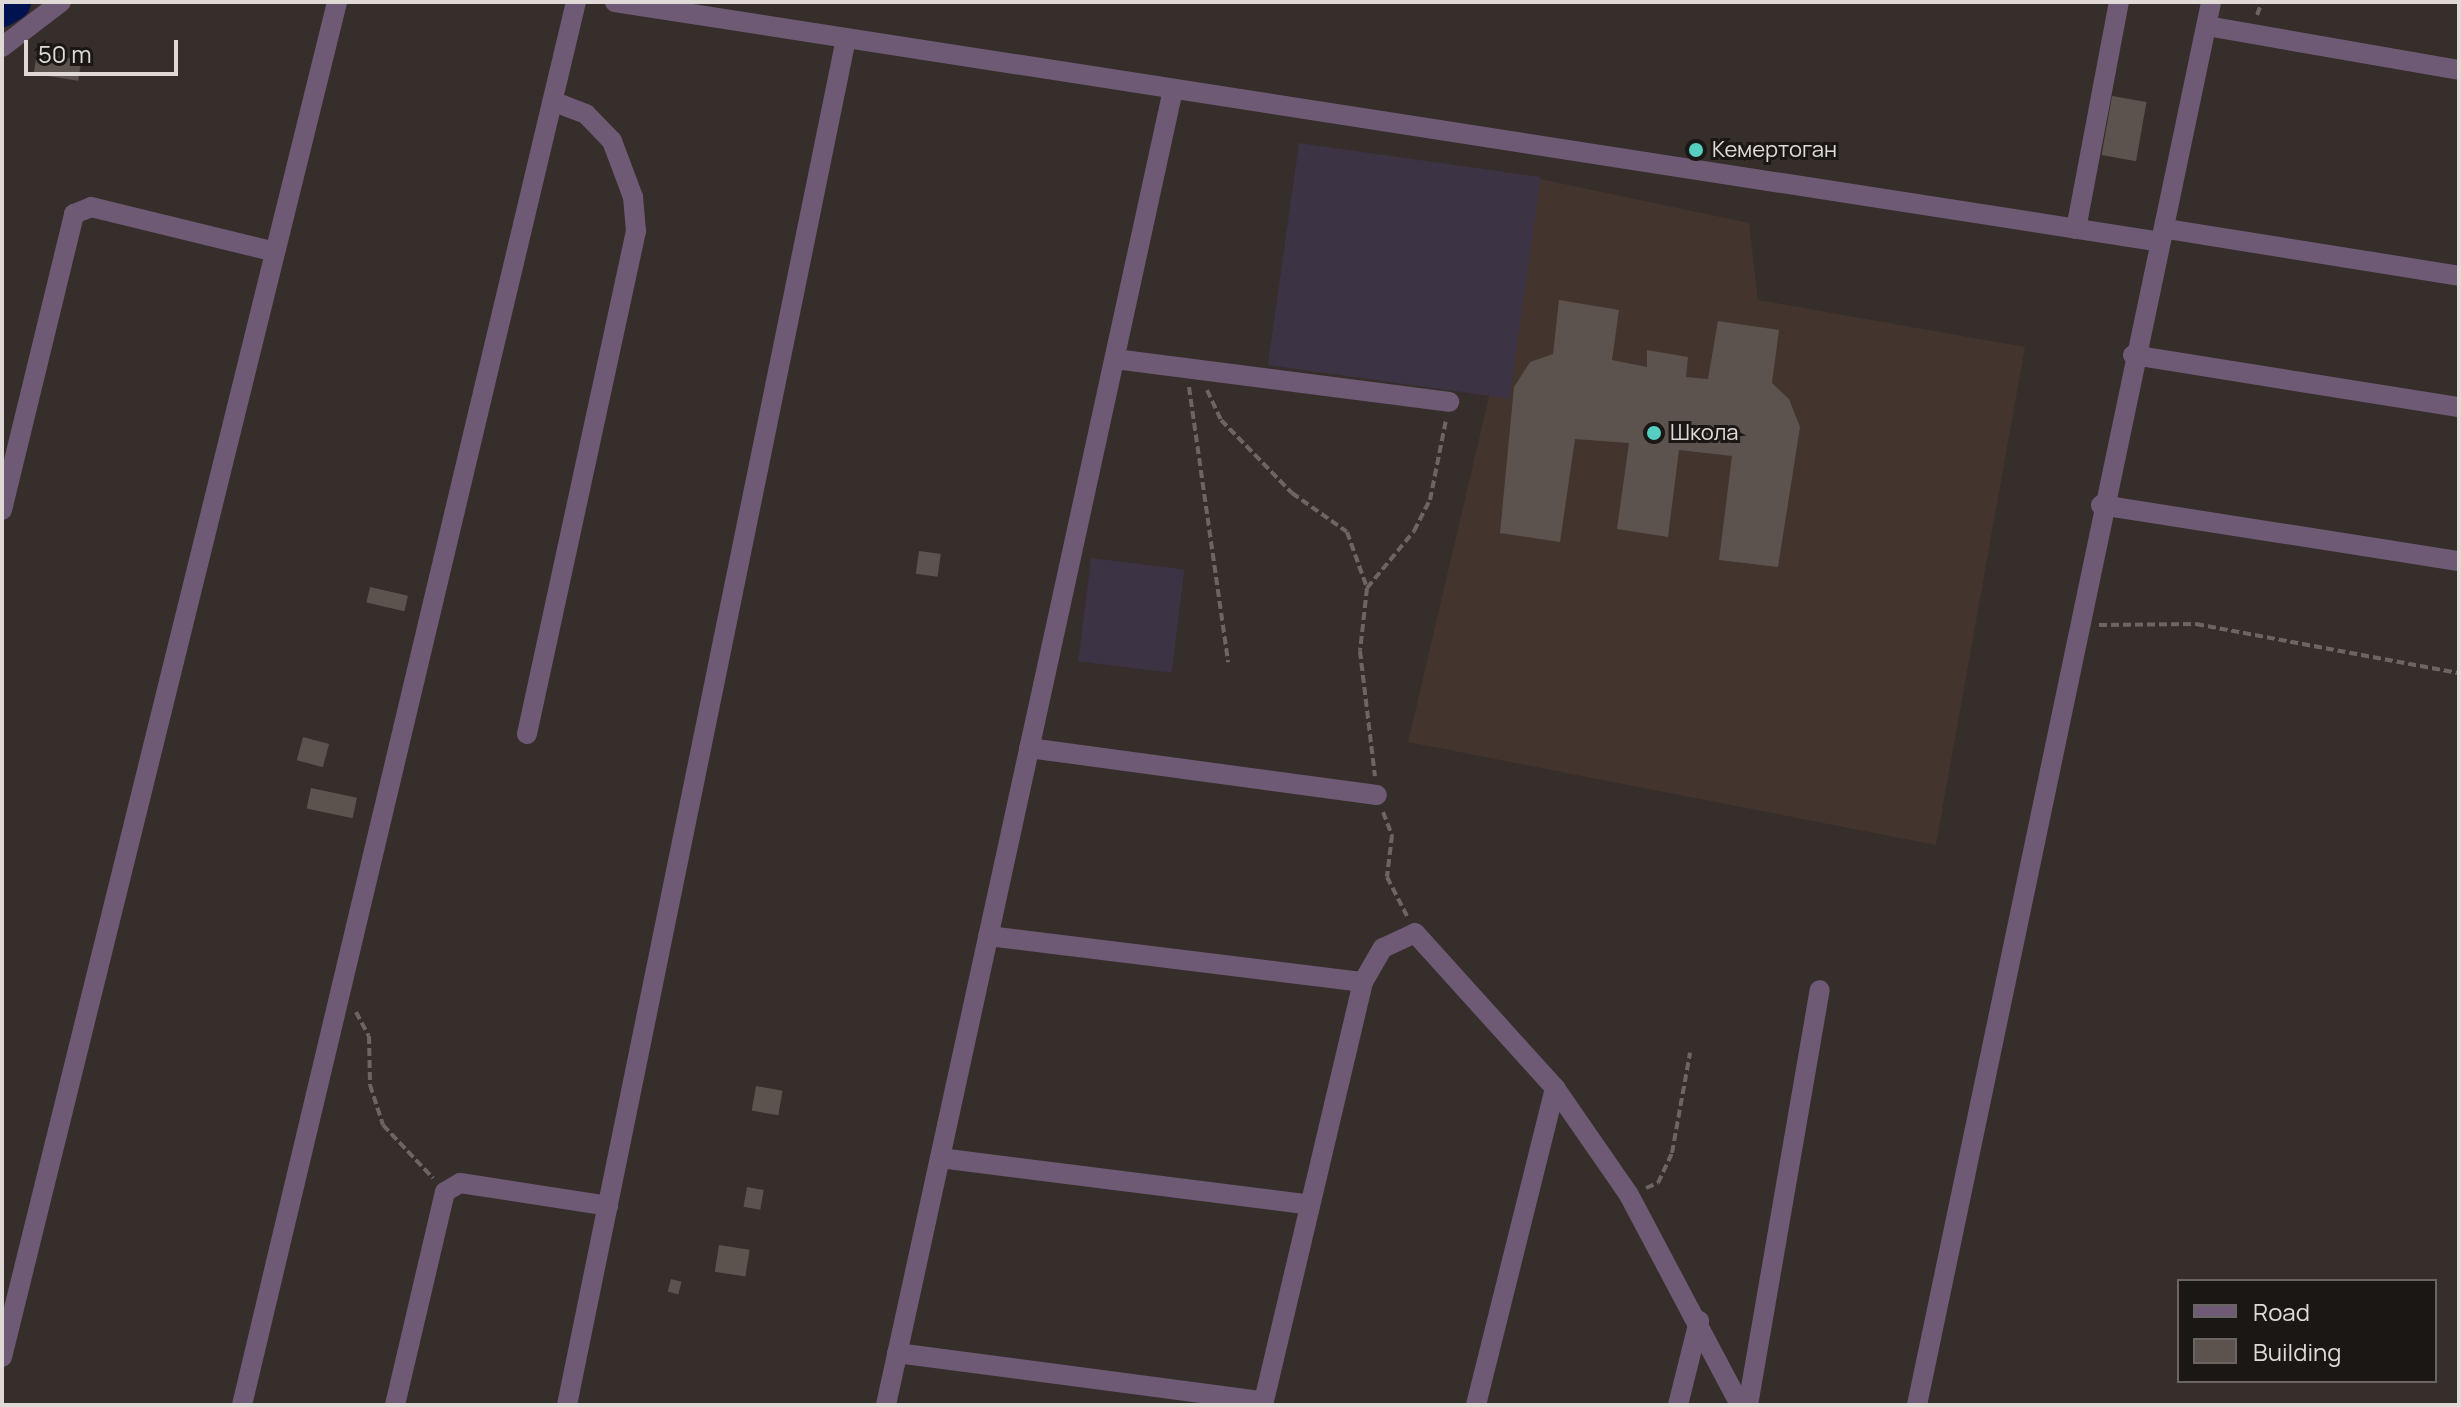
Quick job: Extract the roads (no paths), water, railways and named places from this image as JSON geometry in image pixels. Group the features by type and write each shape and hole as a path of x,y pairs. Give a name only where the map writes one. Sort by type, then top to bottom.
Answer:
{"street":[{"path":"2,47 61,2"},
{"path":"2,1357 337,2"},
{"path":"242,1405 576,2"},
{"path":"615,2 2076,229 2162,235 2459,276"},
{"path":"2076,229 2119,2"},
{"path":"1917,1405 2101,505 2211,2"},
{"path":"2207,26 2459,70"},
{"path":"567,1405 846,38"},
{"path":"886,1405 1173,90"},
{"path":"527,734 636,231 633,197 612,141 586,114 552,101"},
{"path":"2,510 74,214 91,207 275,252"},
{"path":"2133,355 2459,407"},
{"path":"1115,359 1449,402"},
{"path":"2101,505 2459,561"},
{"path":"1029,748 1377,795"},
{"path":"897,1353 1263,1403 1363,982 1383,948 1415,933 1555,1088 1629,1195 1699,1321 1740,1405"},
{"path":"988,936 1363,982"},
{"path":"1748,1405 1820,990"},
{"path":"1476,1405 1555,1088"},
{"path":"940,1158 1310,1205"},
{"path":"395,1405 445,1192 460,1183 608,1206"},
{"path":"1678,1405 1699,1321"}],"waterway":[{"path":"2,9 13,2"}],"place":[{"name":"Кемертоган","path":"1696,150"},
{"name":"Школа","path":"1654,433"}]}
